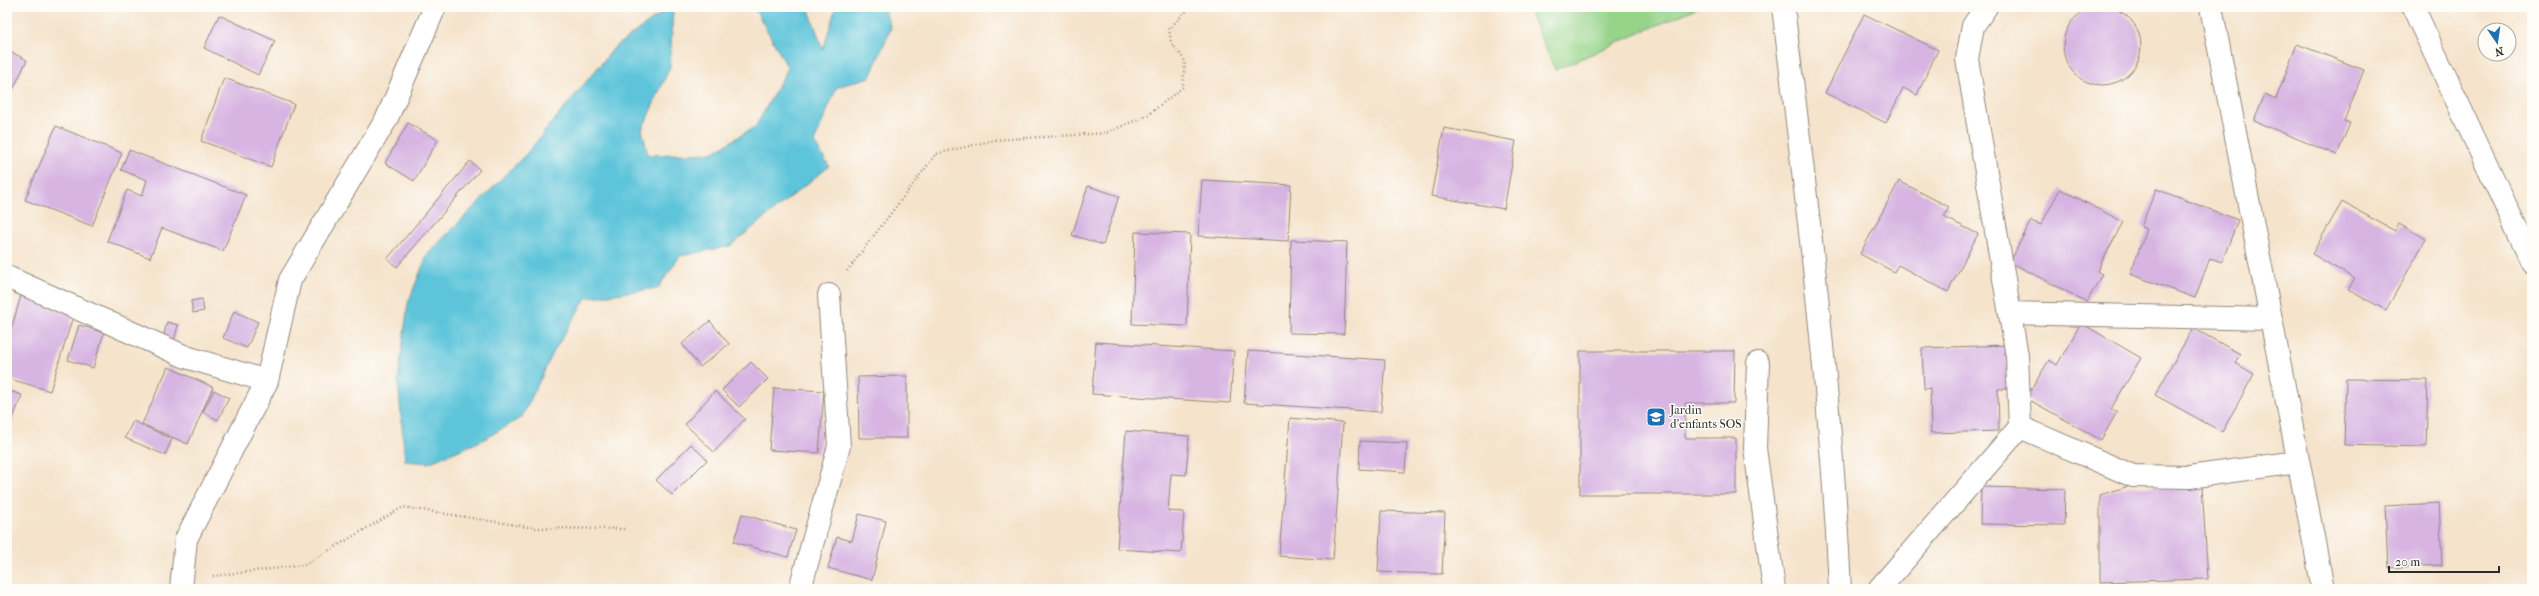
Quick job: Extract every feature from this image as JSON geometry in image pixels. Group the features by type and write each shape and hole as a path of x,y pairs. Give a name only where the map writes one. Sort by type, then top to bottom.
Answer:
{"street":[{"path":"181,585 186,538 267,381 290,280 387,118 435,7"},
{"path":"1783,7 1821,339 1836,497 1840,589"},
{"path":"1879,589 2020,426 2017,356 1967,59 1973,26 1986,7"},
{"path":"2211,7 2323,589"},
{"path":"2413,7 2532,262"},
{"path":"7,277 186,357 267,381"},
{"path":"800,589 839,446 829,295"},
{"path":"2010,313 2271,318"},
{"path":"1758,363 1755,448 1774,589"},
{"path":"2020,426 2133,476 2189,477 2298,462"}],"path":[{"path":"829,295 936,154 994,140 1106,133 1148,115 1183,87 1185,61 1171,42 1169,29 1190,7"},
{"path":"181,585 304,564 403,507 534,528 625,529"}],"green space":[{"path":"1527,7 1699,7 1555,70"}],"water":[{"path":"670,7 673,7 670,67 642,130 648,155 712,153 756,126 788,68 754,7 808,7 823,50 836,7 883,7 891,28 870,77 837,87 814,142 829,166 730,246 680,256 658,288 586,298 554,351 522,417 481,441 428,463 405,461 398,381 408,303 427,255 527,153 615,47"}],"building":[{"path":"2102,7 2117,10 2130,18 2138,31 2141,46 2138,61 2130,74 2117,82 2102,85 2087,82 2074,74 2066,61 2063,46 2066,31 2074,18 2087,10"},
{"path":"1864,14 1938,50 1917,95 1903,88 1886,123 1825,93"},
{"path":"219,15 275,41 258,75 204,48"},
{"path":"2297,44 2364,70 2344,121 2350,123 2337,155 2254,121 2265,94 2276,99"},
{"path":"7,50 27,60 8,100 7,100"},
{"path":"224,78 294,104 271,167 201,141"},
{"path":"408,123 438,140 414,181 385,163"},
{"path":"56,126 122,153 92,226 25,200"},
{"path":"1444,128 1516,141 1504,209 1431,196"},
{"path":"129,150 246,195 223,251 162,228 150,258 107,241 127,190 142,196 147,180 121,170"},
{"path":"470,161 480,170 397,267 387,259"},
{"path":"1202,180 1291,185 1288,241 1198,236"},
{"path":"1899,181 1949,207 1944,217 1978,234 1948,292 1898,265 1894,272 1860,254"},
{"path":"1088,186 1119,196 1103,245 1072,235"},
{"path":"2060,189 2123,222 2097,271 2102,274 2087,302 2010,262 2031,221 2041,225"},
{"path":"2156,189 2238,220 2222,262 2210,258 2195,298 2130,274 2147,229 2141,227"},
{"path":"2342,202 2395,231 2399,224 2426,239 2386,310 2348,290 2355,279 2312,254"},
{"path":"1135,232 1190,234 1187,326 1132,324"},
{"path":"1291,240 1347,242 1344,334 1289,333"},
{"path":"21,296 74,313 50,391 7,378 7,343"},
{"path":"202,299 204,311 193,313 191,301"},
{"path":"234,311 258,322 247,348 223,338"},
{"path":"710,321 729,344 700,367 682,344"},
{"path":"167,322 178,325 174,341 163,338"},
{"path":"2081,323 2141,358 2111,409 2117,412 2101,440 2026,398 2049,360 2057,365"},
{"path":"79,325 104,333 93,368 68,360"},
{"path":"2193,328 2240,354 2235,363 2254,374 2222,432 2155,395"},
{"path":"1096,342 1234,351 1230,403 1092,394"},
{"path":"2008,345 2009,389 1998,389 1999,431 1931,433 1930,388 1924,389 1922,348"},
{"path":"1248,351 1385,360 1381,412 1244,403"},
{"path":"1580,351 1735,351 1734,403 1685,403 1685,438 1736,438 1736,494 1580,494"},
{"path":"751,362 768,379 739,407 722,390"},
{"path":"168,367 213,387 188,444 142,424"},
{"path":"907,376 907,438 859,438 858,377"},
{"path":"2346,379 2428,380 2426,447 2344,445"},
{"path":"774,388 824,391 819,453 769,450"},
{"path":"7,390 22,395 7,433"},
{"path":"214,390 229,398 218,420 203,412"},
{"path":"715,391 745,419 714,452 685,424"},
{"path":"1290,418 1343,423 1333,560 1279,556"},
{"path":"133,421 172,439 165,455 125,438"},
{"path":"1126,431 1189,436 1186,475 1171,474 1168,511 1184,512 1181,553 1117,549"},
{"path":"1360,441 1407,443 1405,472 1359,469"},
{"path":"691,444 707,460 672,495 656,480"},
{"path":"2129,486 2202,486 2208,579 2100,582 2100,495"},
{"path":"1981,487 2065,489 2064,525 1980,524"},
{"path":"2439,503 2442,565 2388,568 2385,506"},
{"path":"1381,511 1445,513 1442,574 1378,572"},
{"path":"742,514 796,530 788,557 734,542"},
{"path":"859,514 886,521 872,580 828,568 837,537 852,541"}],"place":[{"name":"Jardin d'enfants SOS","path":"1656,417"}]}
